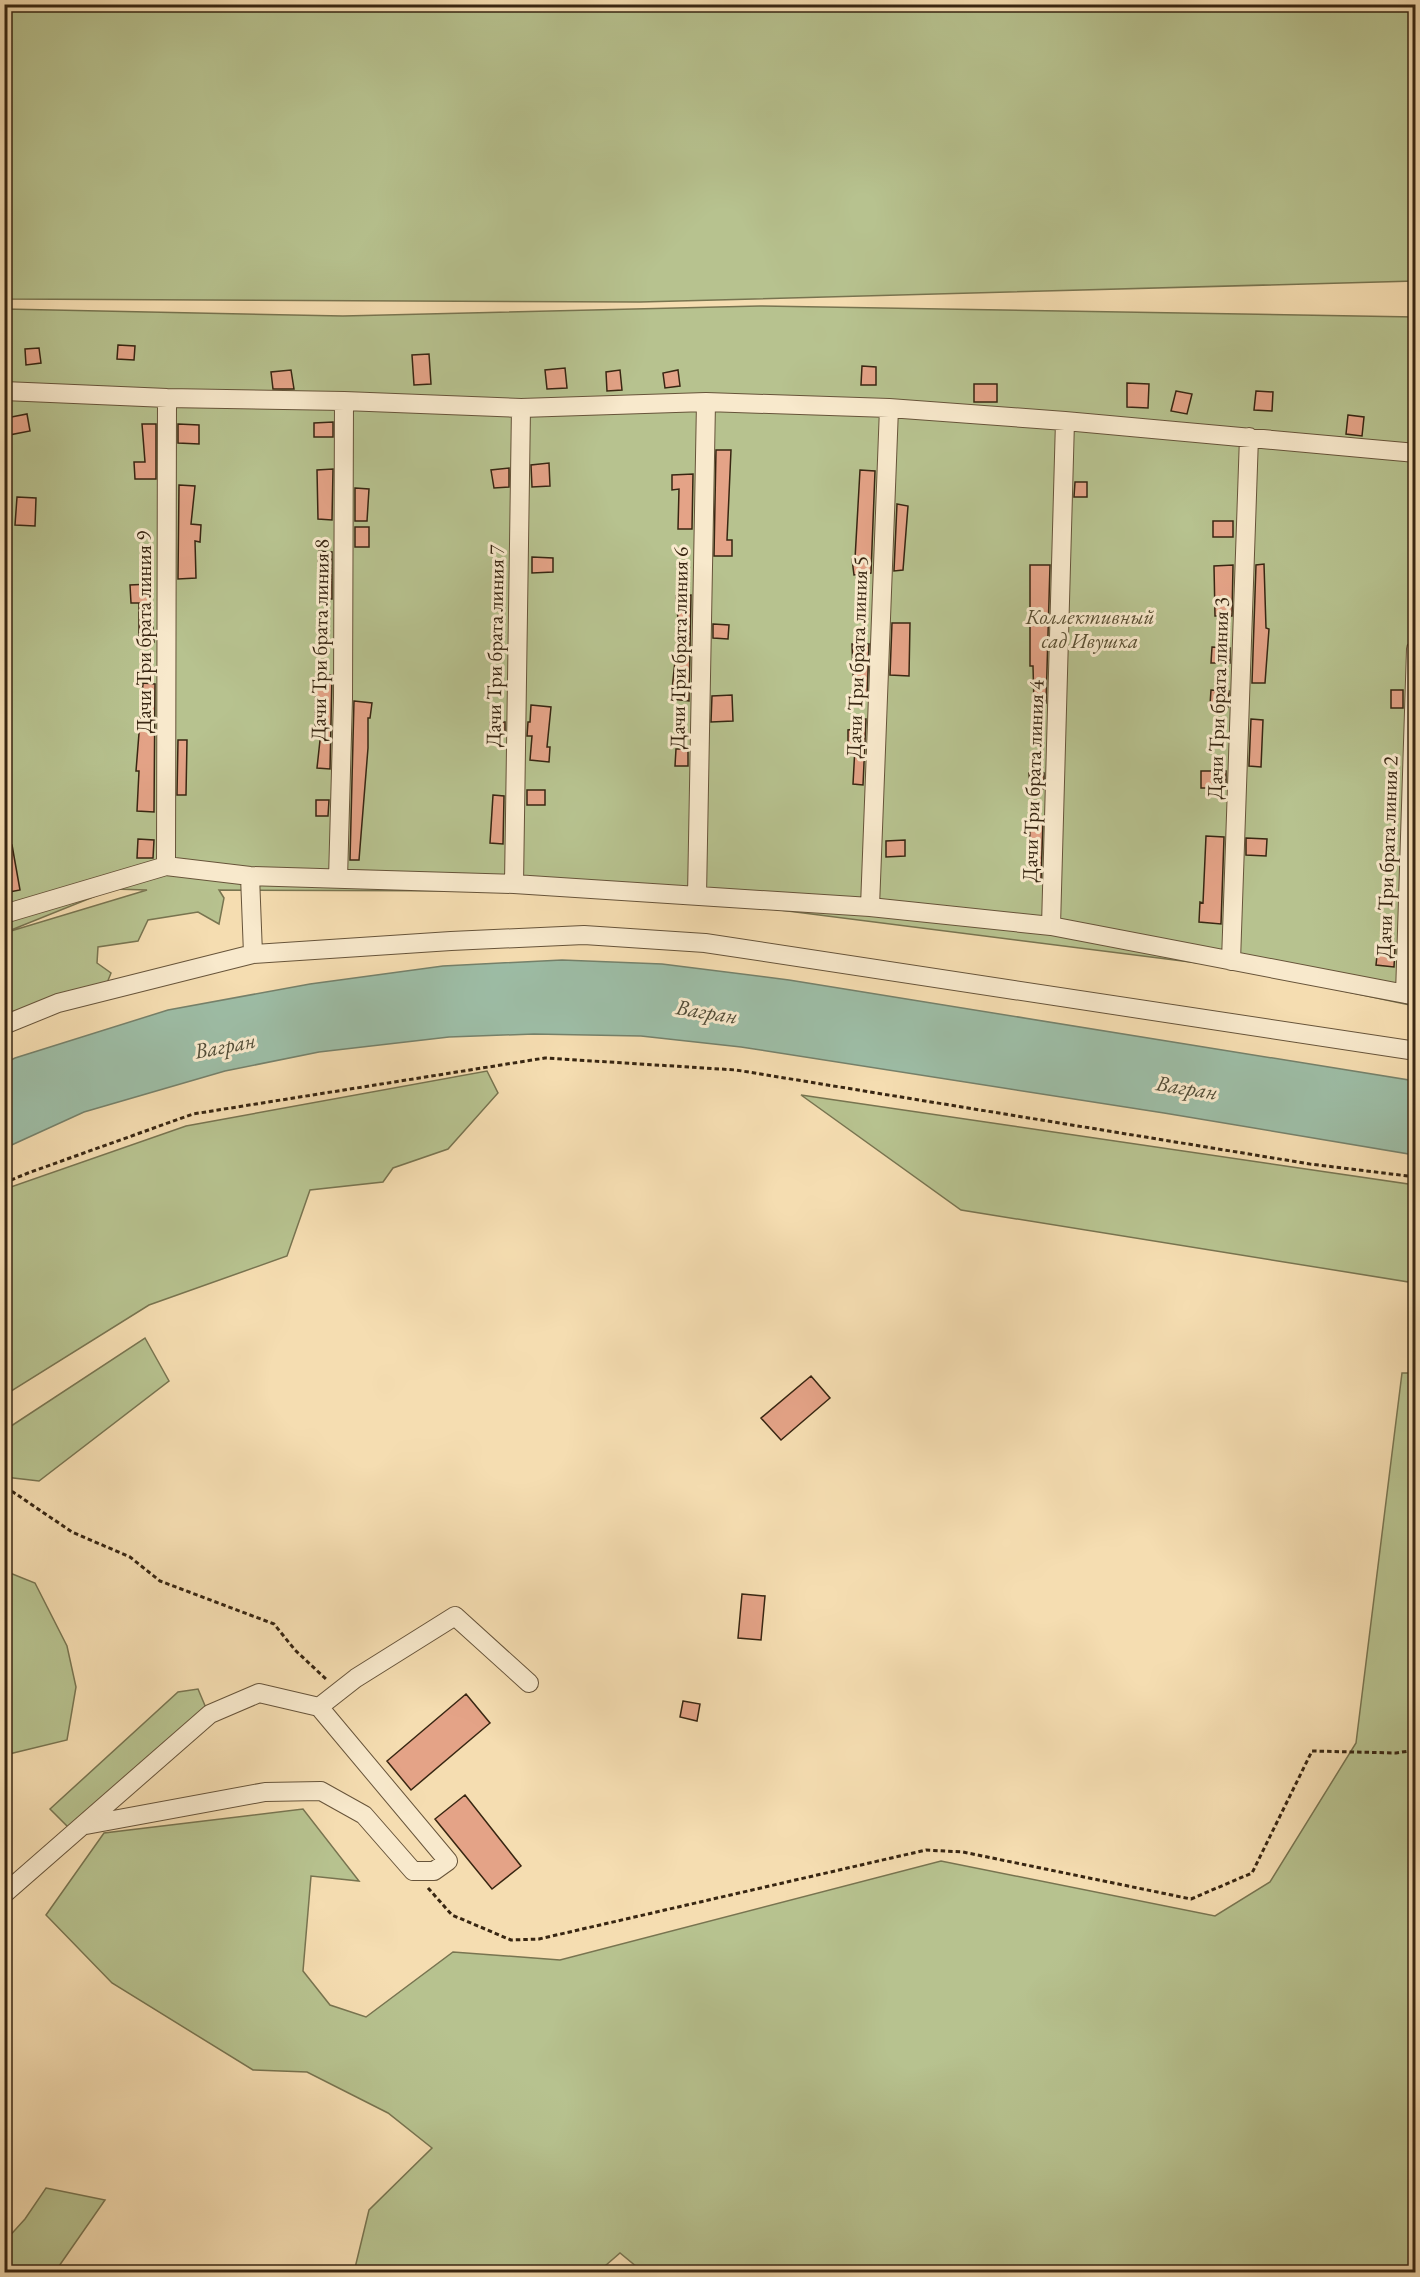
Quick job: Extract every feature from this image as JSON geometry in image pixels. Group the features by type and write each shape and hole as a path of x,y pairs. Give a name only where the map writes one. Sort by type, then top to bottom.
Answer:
{"street":[{"path":"4,391 521,408 706,402 890,408 1065,421 1416,453"},
{"name":"Дачи Три брата линия 9","path":"166,866 167,398"},
{"name":"Дачи Три брата линия 8","path":"338,879 343,698 344,401"},
{"name":"Дачи Три брата линия 6","path":"697,896 706,402"},
{"name":"Дачи Три брата линия 7","path":"514,884 521,408"},
{"name":"Дачи Три брата линия 5","path":"870,907 890,408"},
{"name":"Дачи Три брата линия 4","path":"1051,926 1065,421"},
{"name":"Дачи Три брата линия 3","path":"1231,961 1249,437"},
{"name":"Дачи Три брата линия 2","path":"1410,995 1416,649"},
{"path":"4,914 166,866 250,876 514,884 870,907 1051,926 1410,995"},
{"path":"250,876 253,954"},
{"path":"4,1025 58,1003 253,954 584,935 705,943 1416,1051"},
{"path":"319,1707 356,1678 455,1617 529,1683"},
{"path":"4,1894 210,1714 260,1693 319,1707 448,1861 434,1871 413,1871 364,1815 321,1791 265,1792 84,1826"}],"path":[{"path":"4,1183 193,1114 545,1058 736,1070 1310,1164 1416,1177"},
{"path":"4,1491 13,1492 72,1532 130,1557 160,1581 274,1624 295,1650 328,1681 319,1707"},
{"path":"413,1871 452,1915 511,1940 539,1939 926,1850 963,1851 1191,1899 1252,1873 1312,1751 1396,1753 1416,1750"}],"green space":[{"path":"5,4 1415,5 1415,281 640,302 5,299"},
{"name":"Коллективный сад Ивушка","path":"760,306 1415,317 1415,1006 1230,967 748,906 499,891 219,890 224,898 219,924 198,912 148,920 138,941 98,947 97,963 111,973 107,983 5,1014 5,309 343,316","holes":["113,889 147,890 11,931"]},
{"path":"487,1071 498,1093 448,1149 393,1168 383,1182 310,1190 287,1256 149,1305 5,1395 5,1189 186,1126"},
{"path":"801,1095 1415,1185 1415,1283 961,1210"},
{"path":"145,1338 169,1381 39,1481 5,1477 5,1430"},
{"path":"1402,1373 1416,1373 1415,2272 643,2272 620,2253 598,2272 354,2272 369,2210 432,2148 388,2113 307,2072 253,2070 112,1983 46,1915 104,1833 303,1809 359,1881 311,1876 303,1971 330,2005 366,2017 453,1952 560,1960 941,1861 1215,1916 1270,1882 1356,1743"},
{"path":"5,1571 35,1583 67,1646 76,1687 67,1740 5,1755"},
{"path":"198,1689 206,1708 68,1827 50,1809 178,1692"},
{"path":"46,2188 105,2200 57,2269 40,2272 5,2272 5,2241 25,2219"}],"water":[{"name":"Вагран","path":"562,960 662,964 789,980 1415,1081 1415,1155 741,1047 641,1036 534,1034 449,1037 319,1052 225,1071 84,1112 5,1148 5,1063 15,1058 168,1010 310,984 443,966"}],"building":[{"path":"118,345 135,346 134,360 117,359"},
{"path":"39,348 41,363 26,365 25,349"},
{"path":"429,354 431,384 414,385 412,355"},
{"path":"862,366 876,367 876,385 861,385"},
{"path":"565,368 567,388 547,389 545,370"},
{"path":"291,370 294,389 273,389 271,372"},
{"path":"620,370 622,390 607,391 606,372"},
{"path":"678,370 680,386 665,388 663,373"},
{"path":"1127,383 1149,384 1148,408 1127,407"},
{"path":"974,384 997,384 997,402 974,402"},
{"path":"1176,391 1192,394 1187,414 1171,411"},
{"path":"1256,391 1273,392 1272,411 1254,410"},
{"path":"27,414 30,431 9,435 6,418"},
{"path":"1348,415 1364,417 1362,436 1346,434"},
{"path":"333,422 333,437 314,437 314,423"},
{"path":"142,424 156,424 156,479 135,479 134,462 145,462"},
{"path":"178,424 199,425 199,444 178,443"},
{"path":"716,450 731,450 727,540 732,540 732,556 714,556"},
{"path":"549,463 550,486 532,487 531,465"},
{"path":"509,468 509,487 494,488 491,470"},
{"path":"333,469 332,520 318,519 317,470"},
{"path":"860,470 875,471 871,573 854,575 852,559 855,559"},
{"path":"693,474 692,529 678,529 679,489 672,490 672,475"},
{"path":"1075,482 1087,482 1087,497 1074,497"},
{"path":"179,485 195,486 191,524 201,525 200,542 195,541 196,578 178,579"},
{"path":"355,488 369,489 367,521 355,521"},
{"path":"17,497 36,498 35,526 15,525"},
{"path":"897,504 908,506 903,570 894,571"},
{"path":"1213,521 1233,521 1233,537 1213,537"},
{"path":"355,527 369,527 369,547 355,547"},
{"path":"319,551 332,552 332,599 320,599"},
{"path":"532,557 553,558 553,572 532,573"},
{"path":"1264,564 1266,628 1269,629 1265,683 1252,683 1256,565"},
{"path":"1030,565 1050,565 1046,703 1034,704 1033,666 1030,666"},
{"path":"1233,565 1232,616 1215,616 1214,566"},
{"path":"150,584 154,642 139,641 139,603 131,603 130,585"},
{"path":"691,595 689,701 671,699 677,642 680,643 676,596"},
{"path":"892,623 910,623 909,676 890,675"},
{"path":"713,624 729,625 728,639 713,638"},
{"path":"852,644 869,644 867,698 854,699"},
{"path":"1212,647 1230,648 1230,663 1211,663"},
{"path":"316,675 332,675 330,769 317,768 321,731 315,731"},
{"path":"143,683 155,684 154,812 137,811 139,771 136,771"},
{"path":"1211,690 1229,691 1228,707 1210,705"},
{"path":"1391,690 1403,690 1403,708 1391,708"},
{"path":"732,695 733,721 711,722 712,696"},
{"path":"354,701 372,703 370,718 368,718 368,748 359,860 350,860"},
{"path":"531,705 551,707 547,747 550,747 549,762 530,760 532,736 527,736"},
{"path":"856,719 866,719 863,785 853,784 855,747 848,747 848,730 855,729"},
{"path":"1251,719 1263,720 1261,767 1249,766"},
{"path":"490,722 505,722 505,736 490,736"},
{"path":"178,740 187,740 186,795 177,795"},
{"path":"676,749 688,749 688,766 675,766"},
{"path":"1201,771 1226,771 1226,788 1201,788"},
{"path":"1029,773 1044,773 1044,789 1030,789"},
{"path":"527,790 545,790 545,805 527,805"},
{"path":"493,795 504,796 503,844 490,843"},
{"path":"316,800 329,800 328,816 316,816"},
{"path":"1030,820 1043,821 1041,880 1029,880"},
{"path":"1206,836 1224,837 1221,924 1199,922 1200,902 1203,903"},
{"path":"1246,838 1267,839 1266,856 1246,855"},
{"path":"138,839 154,840 153,858 137,858"},
{"path":"905,840 905,856 886,857 886,841"},
{"path":"12,845 20,890 4,893 4,846"},
{"path":"1378,947 1395,949 1394,967 1376,965"},
{"path":"811,1376 830,1398 781,1440 761,1418"},
{"path":"742,1594 765,1596 761,1640 738,1638"},
{"path":"466,1694 490,1723 411,1790 387,1761"},
{"path":"683,1701 700,1704 697,1721 680,1717"},
{"path":"465,1795 521,1866 492,1889 435,1819"}]}
